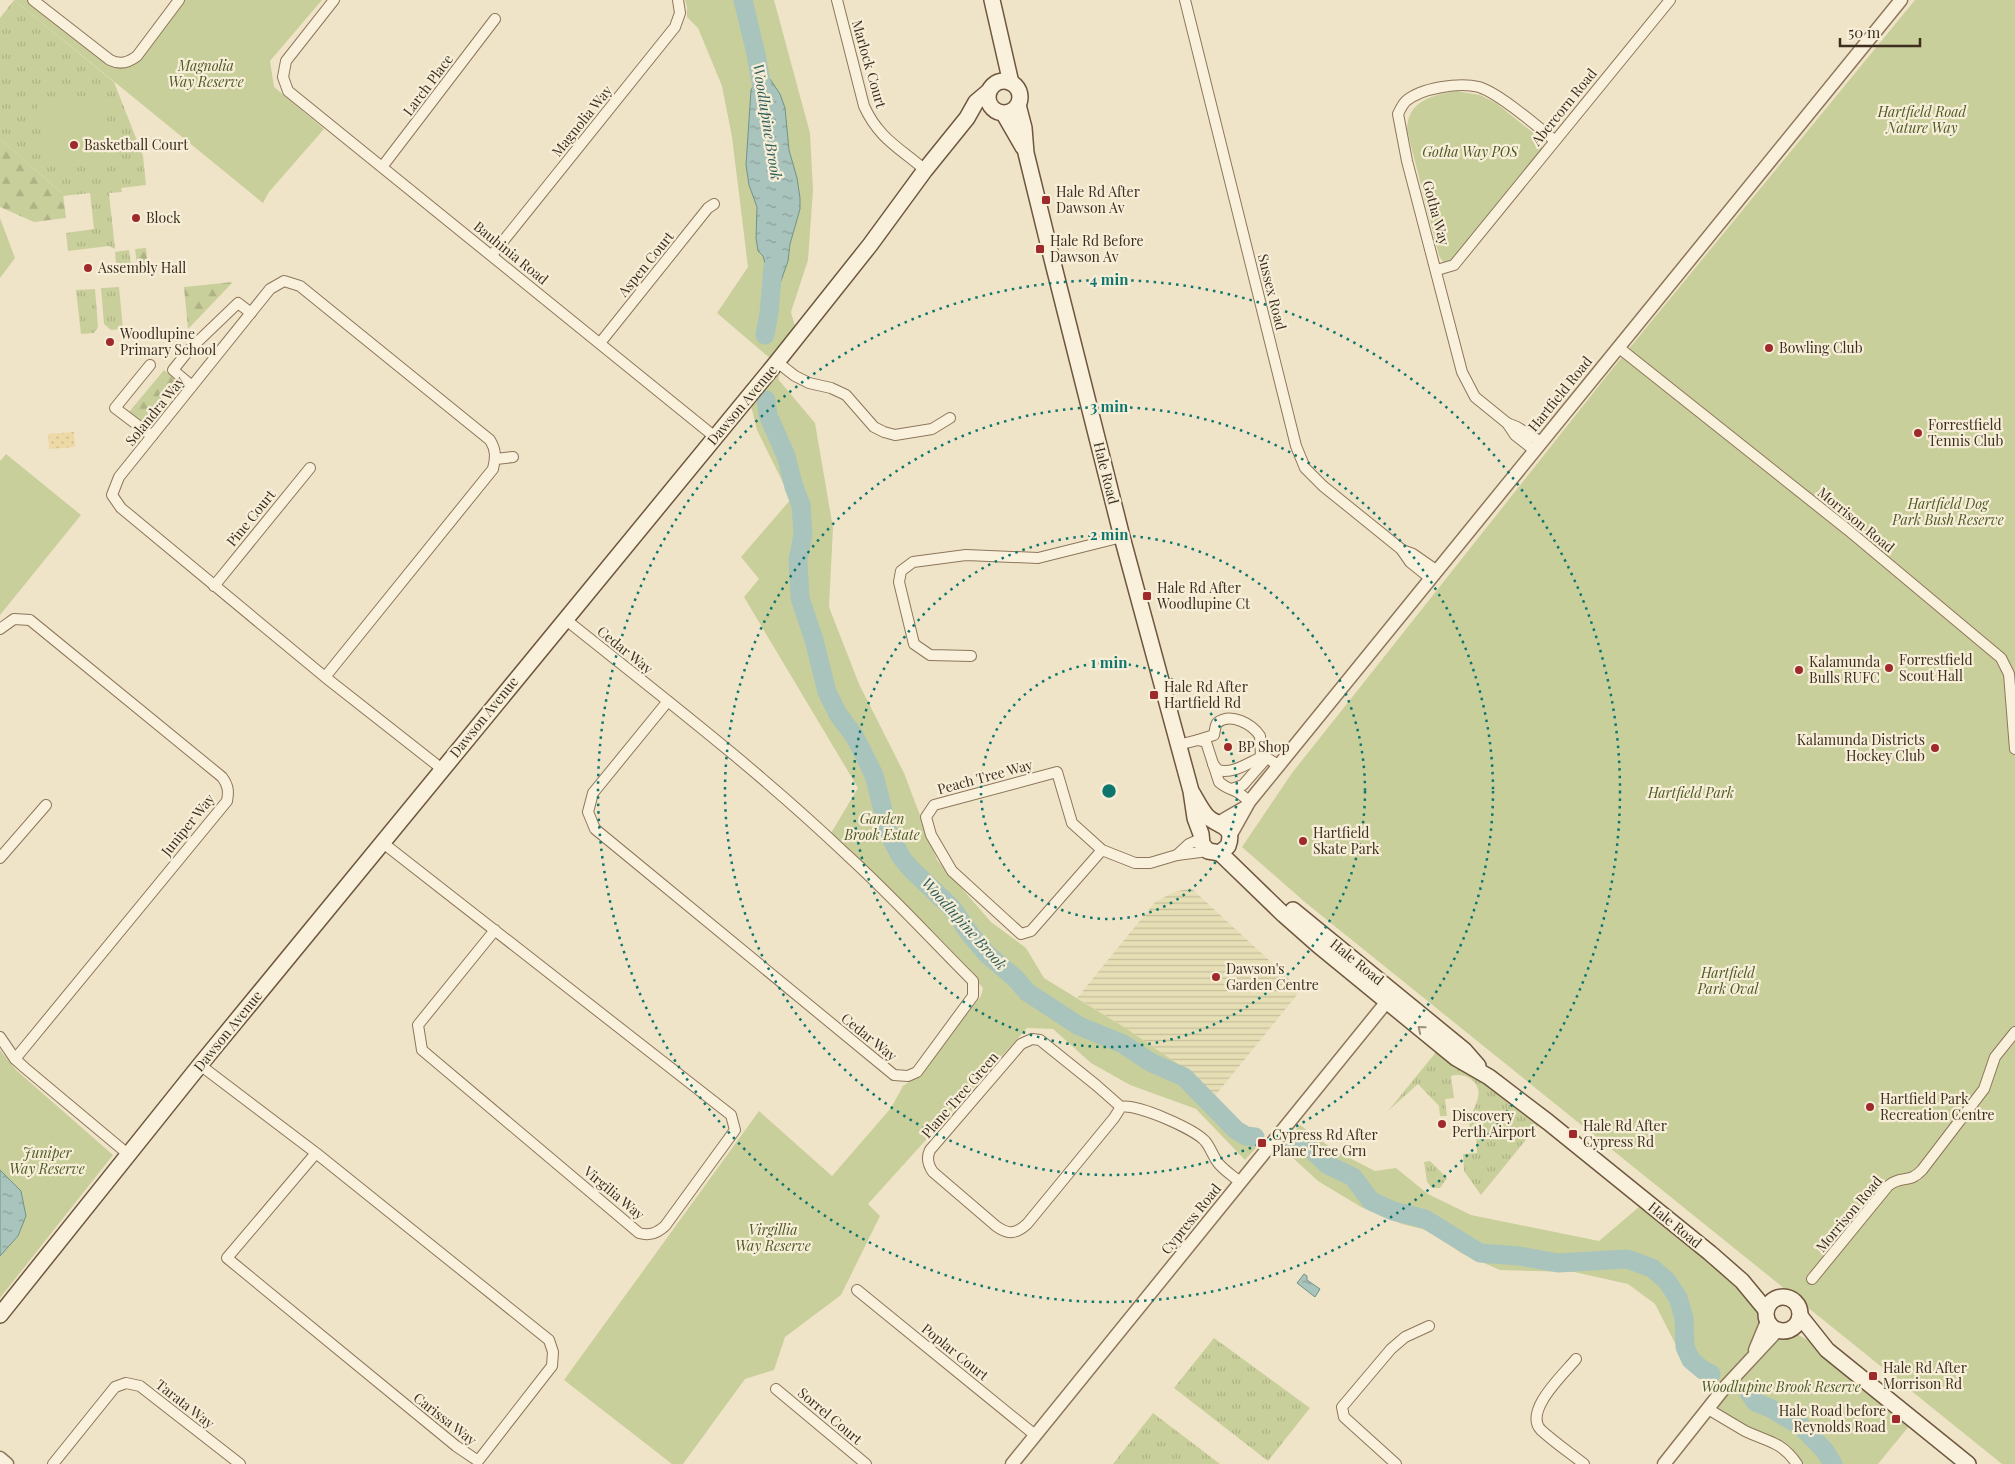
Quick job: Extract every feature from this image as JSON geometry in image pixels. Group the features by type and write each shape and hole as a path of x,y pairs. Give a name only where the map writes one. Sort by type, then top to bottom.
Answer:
{"main road":[{"path":"984,0 997,56 999,85 989,104 992,109 1001,113"},
{"path":"992,0 999,85"},
{"name":"Dawson Avenue","path":"0,1315 200,1065 777,362 870,245 967,118 976,102 999,85"},
{"path":"967,118 1010,113 1018,105 1020,100 1018,90 999,85"},
{"name":"Hale Road","path":"1018,105 1024,128 1026,153 1122,537 1191,791 1195,818 1238,868 1284,915 1391,997 1456,1058 1489,1077 1710,1253 1742,1281 1775,1323 1827,1350 1968,1464"},
{"name":"Hale Road","path":"1001,113 1026,153"},
{"name":"Hale Road","path":"1191,791 1205,814 1216,823 1225,826 1215,842"},
{"path":"1215,842 1206,827 1216,823"},
{"name":"Hale Road","path":"1742,1281 1779,1297"},
{"path":"1779,1297 1791,1298 1799,1307 1800,1316 1794,1327 1775,1323 1770,1302 1779,1297"},
{"name":"Hale Road","path":"1800,1316 1827,1350"}],"street":[{"path":"33,0 110,60 118,64 137,56 179,0"},
{"name":"Bauhinia Road","path":"334,0 286,61 283,77 288,92 715,436"},
{"name":"Magnolia Way","path":"492,255 675,28 680,13 678,0"},
{"name":"Marlock Court","path":"837,0 864,106 872,123 884,137 926,170"},
{"name":"Sussex Road","path":"1185,0 1296,446 1306,468 1323,486 1401,549 1413,554 1433,574"},
{"name":"Abercorn Road","path":"1437,270 1454,265 1670,0"},
{"name":"Hartfield Road","path":"1215,842 1246,805 1275,763 1433,574 1901,0"},
{"name":"Larch Place","path":"382,167 495,19"},
{"name":"Gotha Way","path":"1538,446 1518,427 1507,423 1475,397 1462,372 1437,270 1407,161 1398,114 1405,102 1427,89 1453,86 1479,87 1515,109 1554,140"},
{"name":"Aspen Court","path":"600,343 708,208 714,204"},
{"name":"Solandra Way","path":"442,769 214,586 121,508 112,495 119,478 192,386 270,289 284,281 300,286 490,440 496,459"},
{"path":"192,386 173,370 189,350 238,303 251,313"},
{"name":"Morrison Road","path":"1618,347 1848,530 2001,658 2009,674 2015,749"},
{"path":"777,362 808,383 831,388 846,395 874,427 884,432 895,435 932,430 950,418"},
{"path":"150,365 115,408 152,436"},
{"path":"325,677 494,469 496,459 513,457"},
{"name":"Pine Court","path":"214,586 310,468"},
{"path":"971,656 930,655 914,644 899,582 901,571 913,562 966,555 1038,558 1122,537"},
{"name":"Juniper Way","path":"0,629 14,619 30,620 222,777 228,786 226,801 15,1059"},
{"name":"Cedar Way","path":"565,619 734,754 847,855 973,981 973,996 917,1072 908,1076 894,1075 594,829 588,812 593,793 668,702"},
{"path":"1178,745 1214,735 1215,726 1235,718 1260,736 1260,761 1243,785 1232,789"},
{"path":"1198,740 1204,740 1208,745 1219,782 1242,794 1246,805"},
{"path":"1212,763 1218,770 1225,771 1268,757 1275,763"},
{"name":"Peach Tree Way","path":"1102,850 1031,931 1021,934 952,871 931,835 926,817 934,805 1057,772 1072,823 1102,850 1135,863 1150,863 1215,842"},
{"path":"0,858 46,805"},
{"name":"Hartfield Road","path":"1216,823 1246,805"},
{"name":"Peach Tree Way","path":"1177,855 1189,844 1215,842"},
{"name":"Virgilia Way","path":"383,844 495,930 728,1113 734,1120 734,1130 665,1226 658,1232 646,1235 639,1233 422,1050 418,1025 495,930"},
{"name":"Cypress Road","path":"1012,1464 1391,997"},
{"name":"Morrison Road","path":"1812,1280 1888,1186 1900,1179 1909,1180 1922,1170 1984,1089 1995,1057 2015,1032"},
{"path":"0,1037 15,1059 129,1155"},
{"name":"Plane Tree Green","path":"1027,1040 1040,1040 1120,1107 1114,1118 1027,1224 1020,1231 1014,1233 1006,1232 996,1226 929,1167 928,1155 930,1150 1021,1044 1027,1040"},
{"name":"Carissa Way","path":"200,1065 316,1153 549,1340 553,1352 552,1366 478,1461 456,1446 227,1258 316,1153"},
{"path":"1120,1107 1126,1105 1147,1112 1198,1136 1204,1140 1220,1165 1240,1182"},
{"name":"Poplar Court","path":"858,1290 1035,1436"},
{"path":"1664,1464 1752,1357 1775,1323"},
{"path":"1396,1464 1344,1417 1342,1407 1391,1349 1405,1337 1429,1326"},
{"path":"1576,1359 1538,1406 1536,1418 1540,1428 1584,1464"},
{"name":"Tarata Way","path":"53,1464 115,1387 126,1383 140,1386 240,1464"},
{"name":"Sorrel Court","path":"776,1389 866,1464"},
{"path":"1708,1410 1746,1431 1770,1440 1784,1449 1796,1464"},
{"path":"0,1458 7,1464"}],"shaded area":[{"path":"1191,888 1301,990 1214,1097 1191,1073 1127,1029 1077,998 1155,902 1174,892"}],"green space":[{"path":"14,0 114,82 143,156 146,185 121,188 122,192 109,193 115,249 109,246 68,251 66,233 94,229 90,193 63,196 62,193 0,139 0,18"},
{"name":"Magnolia Way Reserve","path":"14,0 37,0 117,60 137,56 183,0 322,0 270,61 274,87 324,129 269,192 263,203"},
{"path":"685,0 774,0 810,133 813,190 808,260 791,312 796,330 778,379 815,423 833,528 829,607 859,684 904,773 937,860 991,922 1026,948 1044,978 1127,1029 1191,1073 1222,1105 1256,1148 1245,1160 1196,1109 1130,1085 1091,1063 1053,1029 1027,1028 868,1204 880,1216 841,1295 785,1337 774,1370 745,1379 683,1464 672,1464 564,1380 759,1111 832,1176 891,1108 903,1086 919,1075 981,996 983,988 831,833 858,788 744,597 759,579 741,557 791,499 757,430 748,394 772,360 717,313 748,267 732,137 722,86 698,28 687,17"},
{"name":"Hartfield Park","path":"1915,0 2015,0 2015,1464 2002,1464 1306,903 1242,847 1292,773 1609,373"},
{"name":"Gotha Way POS","path":"1456,91 1480,95 1496,103 1537,136 1542,145 1542,150 1452,262 1444,263 1439,256 1407,130 1411,112 1422,101 1430,97"},
{"name":"Basketball Court","path":"100,95 107,159 46,166 37,101"},
{"path":"0,139 63,194 66,218 34,222 0,207"},
{"path":"0,218 15,258 0,278"},
{"path":"146,248 148,271 138,272 135,249"},
{"path":"129,250 132,273 117,275 115,252"},
{"path":"233,282 188,329 184,287"},
{"path":"119,287 123,329 111,330 104,324 101,288"},
{"path":"95,289 98,327 94,333 81,334 76,290"},
{"path":"164,370 177,381 142,423 129,412"},
{"path":"6,454 81,515 0,615 0,461"},
{"path":"1441,1046 1543,1119 1481,1195 1464,1171 1463,1154 1477,1153 1476,1132 1470,1132 1469,1124 1477,1102 1478,1088 1471,1079 1461,1075 1451,1076 1454,1098 1445,1099 1447,1116 1440,1116 1439,1106 1418,1084 1388,1111"},
{"name":"Juniper Way Reserve","path":"0,1050 16,1070 113,1155 0,1298"},
{"name":"Woodlupine Brook Reserve","path":"1300,1125 1334,1150 1375,1171 1396,1168 1428,1194 1471,1215 1599,1241 1646,1201 1742,1281 1772,1327 1784,1331 1789,1330 1827,1350 1914,1420 1878,1464 1797,1464 1784,1449 1708,1409 1725,1387 1676,1345 1655,1304 1628,1284 1574,1272 1500,1270 1461,1253 1434,1232 1402,1224 1361,1207 1318,1181 1281,1147"},
{"path":"1430,1161 1447,1178 1440,1188 1432,1188 1427,1182 1424,1162"},
{"path":"1214,1338 1310,1408 1268,1461 1174,1388"},
{"path":"1153,1413 1220,1464 1113,1464"}],"sand":[{"path":"74,432 75,447 49,449 48,434"}],"water":[{"path":"763,77 770,79 780,94 785,108 789,150 797,178 800,198 800,209 790,244 788,261 777,292 766,292 765,263 763,256 758,251 756,238 757,207 749,185 746,165 751,90 756,81"},
{"path":"0,1170 21,1191 26,1216 18,1236 0,1256"},
{"path":"1304,1274 1307,1276 1307,1280 1320,1289 1315,1297 1297,1283"}],"waterway":[{"name":"Woodlupine Brook","path":"743,0 756,54 765,104"},
{"name":"Woodlupine Brook","path":"765,335 773,267"},
{"name":"Woodlupine Brook","path":"766,400 768,415 786,456 801,505 803,534 798,560 800,598 814,640 827,692 838,714 855,737 874,775 889,834 901,857 952,908 987,954 1015,978 1027,992 1079,1026 1123,1044 1150,1062 1184,1077 1236,1130 1246,1136 1255,1137"},
{"name":"Woodlupine Brook","path":"1287,1141 1309,1147 1328,1165 1353,1177 1371,1201 1393,1211 1425,1219 1480,1253 1519,1256 1558,1263 1627,1259 1652,1268 1667,1281 1678,1298 1684,1318 1685,1347 1691,1360 1711,1374"},
{"name":"Woodlupine Brook","path":"1748,1391 1755,1402 1770,1408 1801,1426 1825,1451 1833,1464"}],"place":[{"name":"Basketball Court","path":"74,145"},
{"name":"Hale Rd After Dawson Av","path":"1046,200"},
{"name":"Block","path":"136,218"},
{"name":"Hale Rd Before Dawson Av","path":"1040,249"},
{"name":"Assembly Hall","path":"88,268"},
{"name":"Woodlupine Primary School","path":"110,342"},
{"name":"Bowling Club","path":"1769,348"},
{"name":"Forrestfield Tennis Club","path":"1918,433"},
{"name":"Hale Rd After Woodlupine Ct","path":"1147,596"},
{"name":"Forrestfield Scout Hall","path":"1889,668"},
{"name":"Kalamunda Bulls RUFC","path":"1799,670"},
{"name":"Hale Rd After Hartfield Rd","path":"1154,695"},
{"name":"BP Shop","path":"1228,747"},
{"name":"Kalamunda Districts Hockey Club","path":"1935,748"},
{"name":"Hartfield Skate Park","path":"1303,841"},
{"name":"Dawson's Garden Centre","path":"1216,977"},
{"name":"Hartfield Park Recreation Centre","path":"1870,1107"},
{"name":"Discovery Perth Airport","path":"1442,1124"},
{"name":"Hale Rd After Cypress Rd","path":"1573,1134"},
{"name":"Cypress Rd After Plane Tree Grn","path":"1262,1143"},
{"name":"Hale Rd After Morrison Rd","path":"1873,1376"},
{"name":"Hale Road before Reynolds Road","path":"1896,1419"}],"park label":[{"name":"Hartfield Road Nature Way","path":"1922,120"},
{"name":"Hartfield Dog Park Bush Reserve","path":"1948,512"},
{"name":"Garden Brook Estate","path":"882,828"},
{"name":"Hartfield Park Oval","path":"1728,982"},
{"name":"Virgillia Way Reserve","path":"773,1238"}]}
